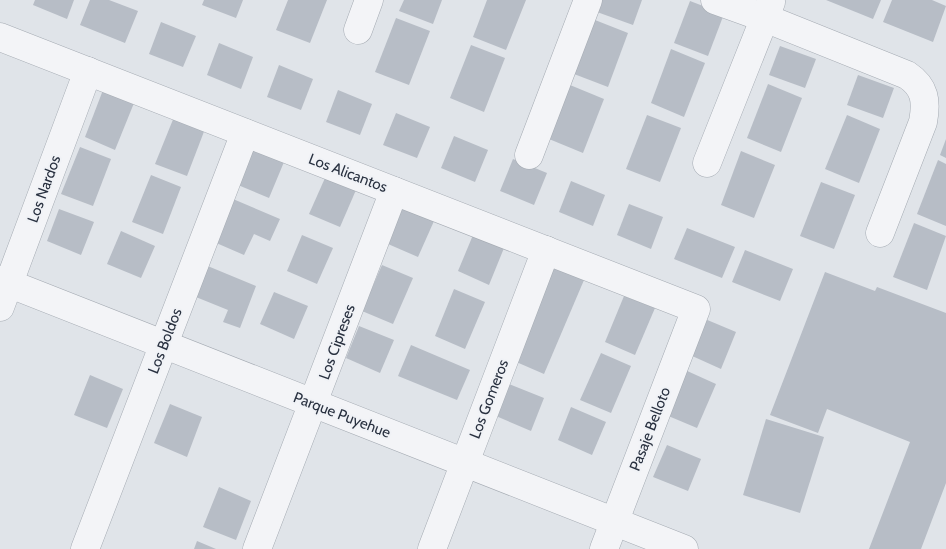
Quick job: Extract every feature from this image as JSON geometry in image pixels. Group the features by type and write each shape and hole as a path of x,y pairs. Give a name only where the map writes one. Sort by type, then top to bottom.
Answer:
{"street":[{"path":"358,30 369,0"},
{"path":"529,156 588,0"},
{"path":"715,0 769,9 907,74 920,87 926,104 923,122 880,233"},
{"path":"707,163 769,9"},
{"name":"Los Alicantos","path":"0,37 696,309"},
{"name":"Los Nardos","path":"3,290 88,71"},
{"name":"Los Boldos","path":"84,549 245,132"},
{"name":"Los Cipreses","path":"257,549 394,191"},
{"name":"Los Gomeros","path":"432,549 546,250"},
{"name":"Parque Puyehue","path":"3,290 163,345 684,549"},
{"name":"Pasaje Belloto","path":"604,549 696,309"}],"building":[{"path":"35,0 74,0 67,19 33,5"},
{"path":"90,0 109,0 138,11 125,43 80,25"},
{"path":"204,0 243,0 236,18 202,5"},
{"path":"288,0 327,0 310,43 276,30"},
{"path":"404,0 442,0 433,24 399,11"},
{"path":"487,0 526,0 506,50 473,37"},
{"path":"602,0 642,0 633,25 597,12"},
{"path":"826,0 881,0 873,19"},
{"path":"892,0 932,0 946,6 933,42 883,22"},
{"path":"690,1 724,14 708,56 674,43"},
{"path":"396,18 430,31 409,85 375,72"},
{"path":"595,20 628,33 608,87 574,74"},
{"path":"161,22 196,36 183,67 149,54"},
{"path":"219,43 253,57 241,89 207,75"},
{"path":"471,45 505,58 484,112 450,98"},
{"path":"780,46 816,59 805,88 769,75"},
{"path":"671,49 705,63 684,117 651,103"},
{"path":"279,65 313,79 301,110 267,97"},
{"path":"858,75 894,88 883,118 847,105"},
{"path":"768,84 802,98 781,152 747,138"},
{"path":"570,85 604,99 583,153 549,139"},
{"path":"103,90 134,103 115,150 85,137"},
{"path":"338,90 372,104 360,135 326,122"},
{"path":"396,113 430,127 417,158 383,145"},
{"path":"647,115 681,128 660,182 626,169"},
{"path":"847,115 880,129 859,183 825,169"},
{"path":"174,117 205,129 187,176 155,164"},
{"path":"454,136 488,150 475,182 441,168"},
{"path":"946,139 946,158 940,155"},
{"path":"80,147 111,159 93,206 61,194"},
{"path":"253,148 284,162 269,198 238,185"},
{"path":"741,151 775,165 754,218 721,205"},
{"path":"513,159 547,173 534,205 500,191"},
{"path":"938,160 946,164 946,226 917,214"},
{"path":"151,175 181,187 163,234 132,222"},
{"path":"325,178 356,190 340,227 309,214"},
{"path":"571,181 605,195 593,226 559,212"},
{"path":"821,182 855,195 834,249 800,236"},
{"path":"233,199 280,219 270,241 254,234 244,255 214,242"},
{"path":"629,204 663,217 651,249 617,235"},
{"path":"403,207 434,221 418,257 388,244"},
{"path":"59,209 94,222 81,255 47,241"},
{"path":"914,223 946,236 927,290 893,277"},
{"path":"687,228 735,247 722,278 674,259"},
{"path":"121,231 155,246 141,278 107,264"},
{"path":"302,235 333,248 317,284 287,271"},
{"path":"473,235 504,248 489,285 458,271"},
{"path":"745,250 793,269 780,301 732,282"},
{"path":"198,262 256,286 240,328 223,322 228,310 186,293"},
{"path":"382,265 413,278 393,324 362,311"},
{"path":"553,267 584,280 544,374 514,361"},
{"path":"825,272 875,291 877,287 946,313 946,483 921,549 869,549 910,442 827,409 818,433 770,415"},
{"path":"454,289 485,302 465,349 435,336"},
{"path":"274,292 308,306 294,339 260,324"},
{"path":"624,296 655,308 635,355 605,342"},
{"path":"705,319 736,332 721,369 690,355"},
{"path":"359,326 394,340 380,373 346,358"},
{"path":"411,345 470,370 457,400 398,376"},
{"path":"601,353 631,366 611,413 580,400"},
{"path":"685,370 716,384 697,428 666,415"},
{"path":"90,375 123,389 107,428 74,415"},
{"path":"509,384 544,398 531,431 496,416"},
{"path":"170,404 202,417 187,457 154,443"},
{"path":"571,407 606,422 592,455 558,440"},
{"path":"766,419 824,437 800,513 743,495"},
{"path":"667,445 701,459 688,491 653,477"},
{"path":"219,487 251,501 236,540 203,527"},
{"path":"197,541 216,549 194,549"}]}
